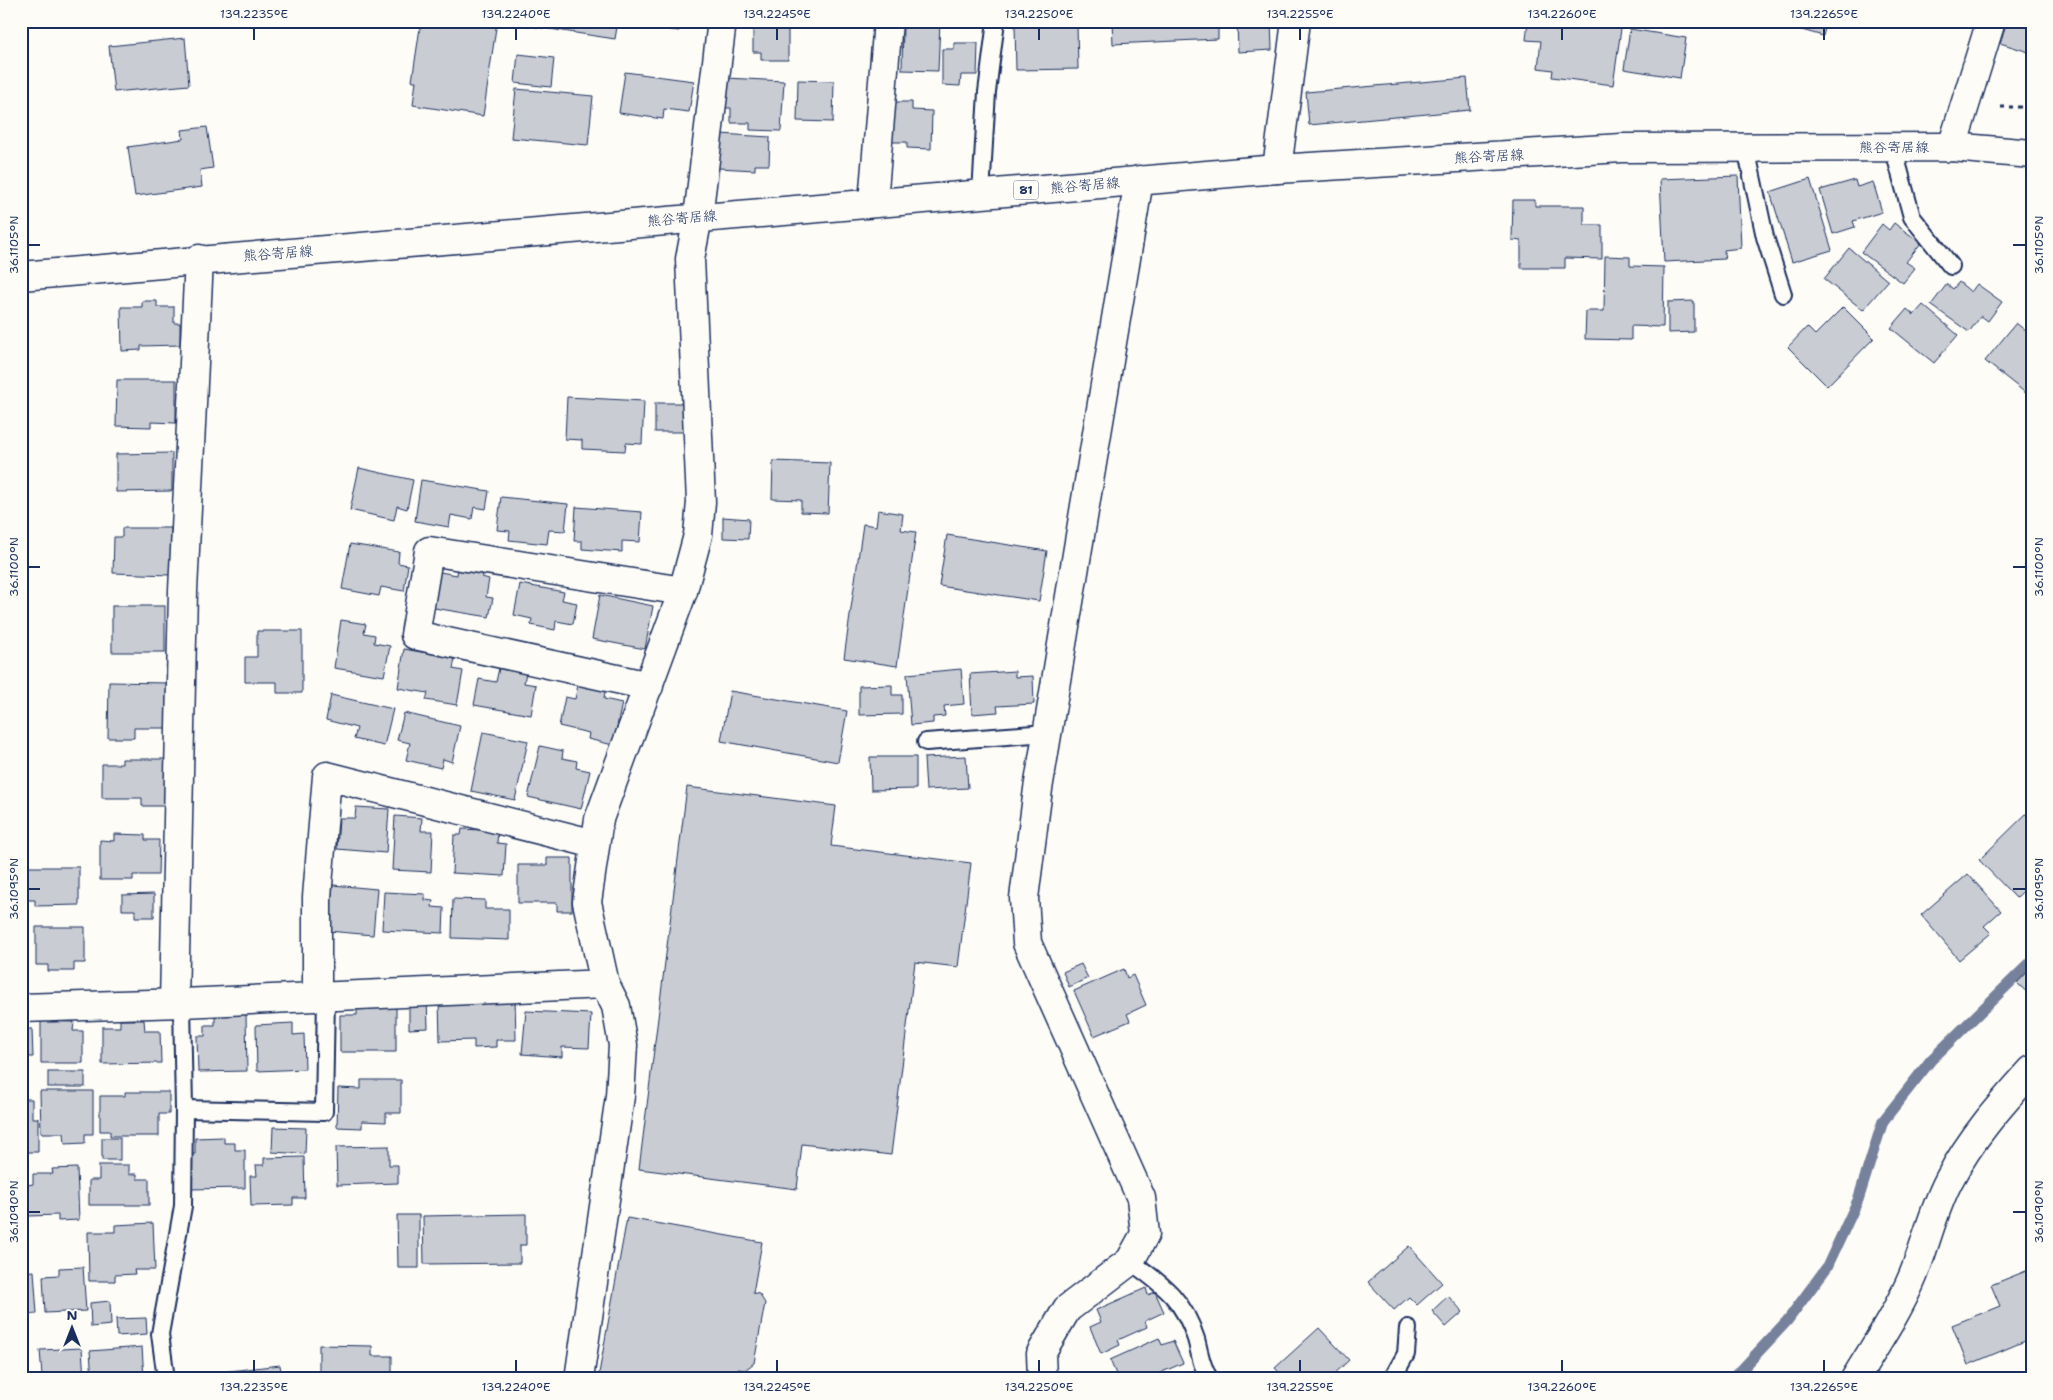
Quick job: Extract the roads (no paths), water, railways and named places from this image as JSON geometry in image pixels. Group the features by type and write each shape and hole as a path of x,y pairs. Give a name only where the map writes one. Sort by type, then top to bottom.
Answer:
{"street":[{"path":"579,1379 621,1087 624,1045 616,1006 605,984 587,902 599,819 683,591 698,535 701,502 690,259 698,217 722,21"},
{"path":"873,202 888,21"},
{"path":"1278,169 1296,21"},
{"path":"1952,147 1991,21"},
{"name":"熊谷寄居線","path":"21,276 199,259 1139,180 1278,169 1622,148 1952,147 2032,154"},
{"path":"1042,1379 1042,1353 1067,1309 1130,1261 1145,1234 1141,1198 1027,943 1024,898 1047,733 1139,180"},
{"path":"178,1004 183,592 199,259"},
{"path":"648,686 415,635 429,551 683,591"},
{"path":"322,997 317,897 327,776 595,844"},
{"path":"21,1008 178,1004 605,984"},
{"path":"1855,1379 1893,1316 1913,1276 1930,1223 1949,1180 1969,1145 2032,1070"}],"lane":[{"path":"981,194 986,92 996,21"},
{"path":"1893,147 1912,217 1951,266"},
{"path":"1746,148 1765,237 1783,294"},
{"path":"926,742 1047,733"},
{"path":"184,1109 324,1112 322,997"},
{"path":"166,1379 160,1334 183,1206 184,1109 178,1004"},
{"path":"1130,1261 1167,1288 1182,1307 1196,1338 1204,1371 1210,1379"},
{"path":"1392,1379 1406,1354 1408,1328"}],"waterway":[{"path":"1733,1379 1787,1321 1827,1267 1858,1200 1883,1121 1931,1060 2032,961"}]}
